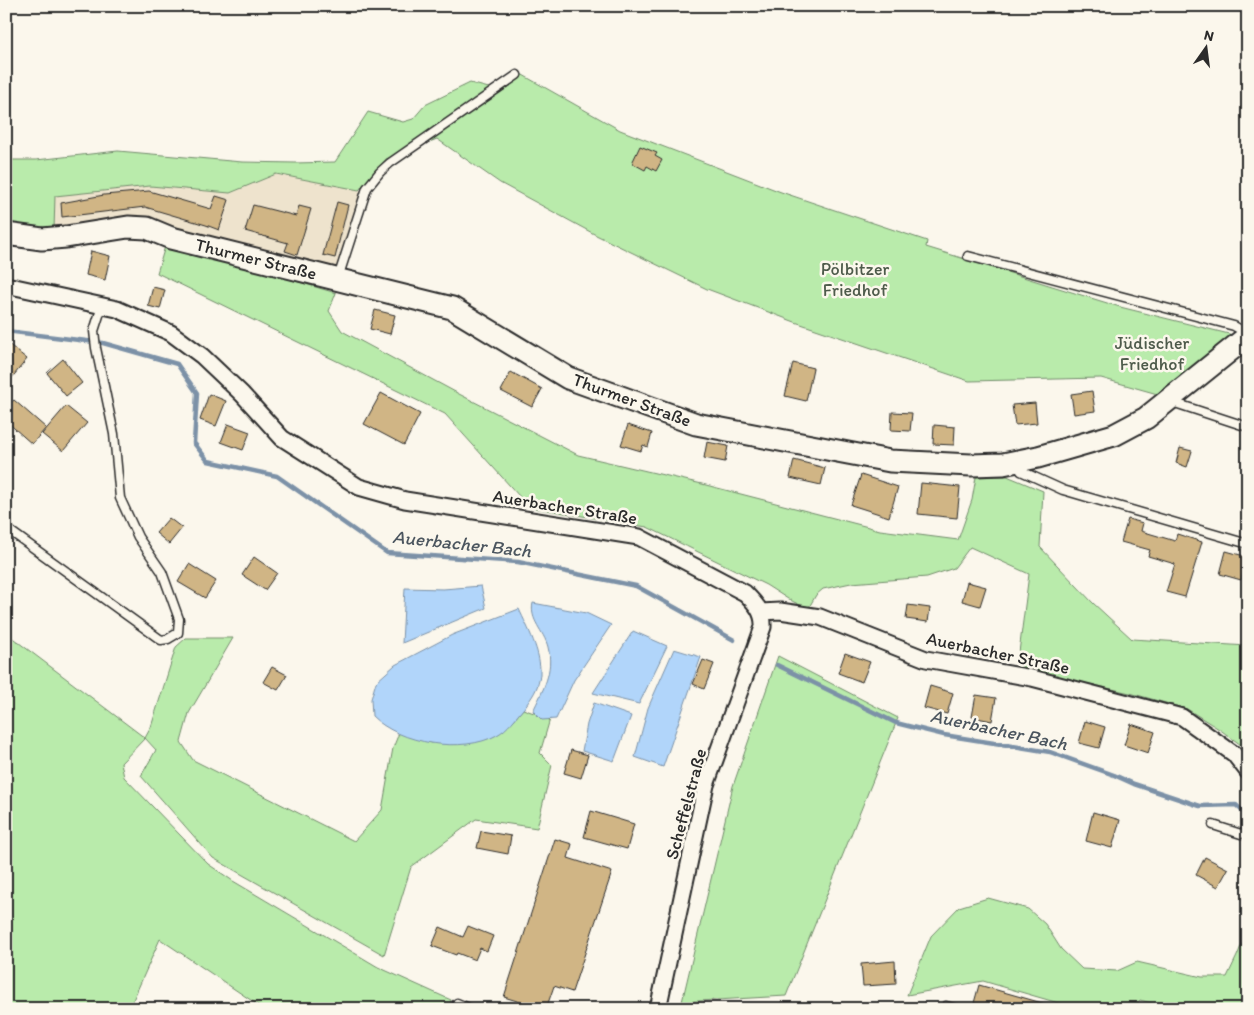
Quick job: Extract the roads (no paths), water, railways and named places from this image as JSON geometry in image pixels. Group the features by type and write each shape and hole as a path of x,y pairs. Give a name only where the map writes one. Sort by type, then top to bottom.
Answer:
{"street":[{"name":"Thurmer Straße","path":"6,234 42,239 66,238 128,227 147,228 171,238 452,308 568,378 696,424 890,461 971,465 1003,464 1038,458 1114,435 1146,418 1248,335"},
{"name":"Auerbacher Straße","path":"6,285 117,309 171,333 202,356 242,394 282,438 359,487 405,500 639,537 745,593 761,612 780,611 820,617 926,659 1032,678 1182,717 1234,754 1248,772"},
{"name":"Scheffelstraße","path":"658,1009 706,785 763,627 761,612"}],"lane":[{"path":"338,280 368,188 380,172 398,157 517,75"},
{"path":"968,256 1234,326 1248,335"},
{"path":"6,528 160,640 168,639 178,633 179,619 162,572 138,538 120,498 114,434 94,331 102,306"},
{"path":"1170,398 1178,404 1248,427"},
{"path":"1016,462 1021,471 1063,490 1248,544"},
{"path":"1212,825 1241,834 1248,832"},
{"path":"457,1003 471,1009"},
{"path":"946,1006 957,1009"}],"water":[{"path":"481,586 486,608 402,643 405,588 443,589"},
{"path":"533,603 586,613 611,625 574,680 556,719 542,720 533,711 549,672 550,664 546,641 533,615"},
{"path":"519,609 536,649 540,674 535,692 527,704 512,723 497,735 483,741 467,744 432,743 399,733 384,726 372,716 371,699 376,682 395,665 452,635"},
{"path":"633,631 667,646 639,704 593,693"},
{"path":"674,649 701,657 663,767 635,757 648,708"},
{"path":"594,703 631,716 614,761 582,751 587,724"}],"waterway":[{"name":"Auerbacher Bach","path":"6,331 103,343 177,364 197,393 194,443 208,461 277,476 387,553 518,562 636,586 734,640"},
{"name":"Auerbacher Bach","path":"777,665 896,723 944,735 1050,752 1134,784 1200,806 1236,805 1248,816"}],"park label":[{"name":"Pölbitzer Friedhof","path":"855,279"},
{"name":"Jüdischer Friedhof","path":"1152,353"}]}
